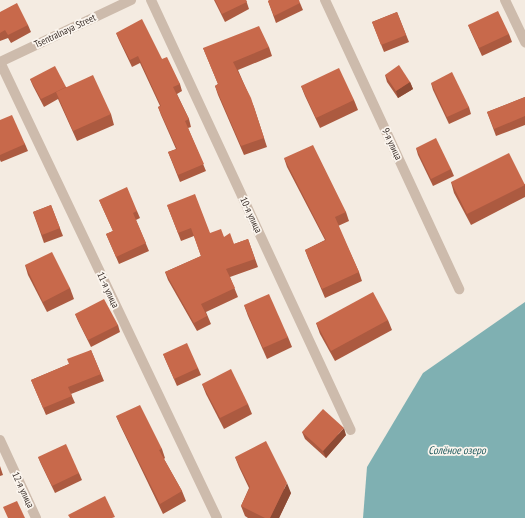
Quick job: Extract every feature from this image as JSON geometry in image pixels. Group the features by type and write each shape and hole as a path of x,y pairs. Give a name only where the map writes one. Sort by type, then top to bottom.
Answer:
{"street":[{"name":"Tsentralnaya Street","path":"0,62 131,0"},
{"name":"10-я улица","path":"151,0 351,430"},
{"name":"9-я улица","path":"325,0 458,288"},
{"path":"505,0 525,42"},
{"name":"11-я улица","path":"0,62 217,518"},
{"name":"12-я улица","path":"0,440 36,518"}],"water":[{"name":"Солёное озеро","path":"525,302 525,518 363,518 367,467 423,373"}],"building":[{"path":"215,0 246,0 247,2 222,14"},
{"path":"299,0 300,3 274,16 268,1"},
{"path":"17,3 28,25 8,35 5,30 0,33 0,12"},
{"path":"498,11 509,34 479,48 468,25"},
{"path":"397,12 406,35 381,45 372,22"},
{"path":"142,19 162,59 167,57 180,84 173,87 189,119 185,121 204,164 178,175 168,152 177,149 158,107 161,106 138,56 130,60 116,33"},
{"path":"259,26 269,47 233,62 251,98 264,138 241,146 215,86 218,84 203,48"},
{"path":"399,65 410,82 396,91 385,75"},
{"path":"55,66 66,87 41,99 30,79"},
{"path":"339,68 354,100 316,118 301,86"},
{"path":"452,72 469,107 447,117 431,83"},
{"path":"93,75 111,114 73,131 56,92"},
{"path":"525,97 525,116 494,129 487,112"},
{"path":"12,115 25,144 0,155 0,120"},
{"path":"436,138 451,169 431,179 416,148"},
{"path":"313,145 346,212 335,217 359,272 322,289 305,250 326,240 284,158"},
{"path":"509,153 525,185 467,214 451,182"},
{"path":"127,187 137,211 133,213 146,243 116,257 106,234 113,231 99,200"},
{"path":"195,194 210,233 221,229 224,237 230,233 234,244 248,239 255,259 226,269 235,288 201,304 207,316 194,323 165,272 201,256 191,228 178,233 167,205"},
{"path":"51,205 60,228 42,235 33,212"},
{"path":"52,252 70,288 43,302 25,265"},
{"path":"373,292 388,320 331,351 316,323"},
{"path":"269,294 288,337 263,348 244,305"},
{"path":"104,299 118,325 88,340 75,314"},
{"path":"187,343 198,368 174,379 163,354"},
{"path":"91,350 101,374 68,387 72,396 43,408 31,380 69,364 67,359"},
{"path":"231,369 248,404 220,418 202,384"},
{"path":"140,405 162,449 159,450 182,491 160,504 116,416"},
{"path":"323,409 344,428 323,451 302,432"},
{"path":"266,441 287,483 270,518 265,518 241,506 250,487 235,457"},
{"path":"66,444 79,473 52,486 38,457"},
{"path":"105,496 115,517 70,518 68,515"},
{"path":"17,501 25,518 8,518 3,507"}]}
